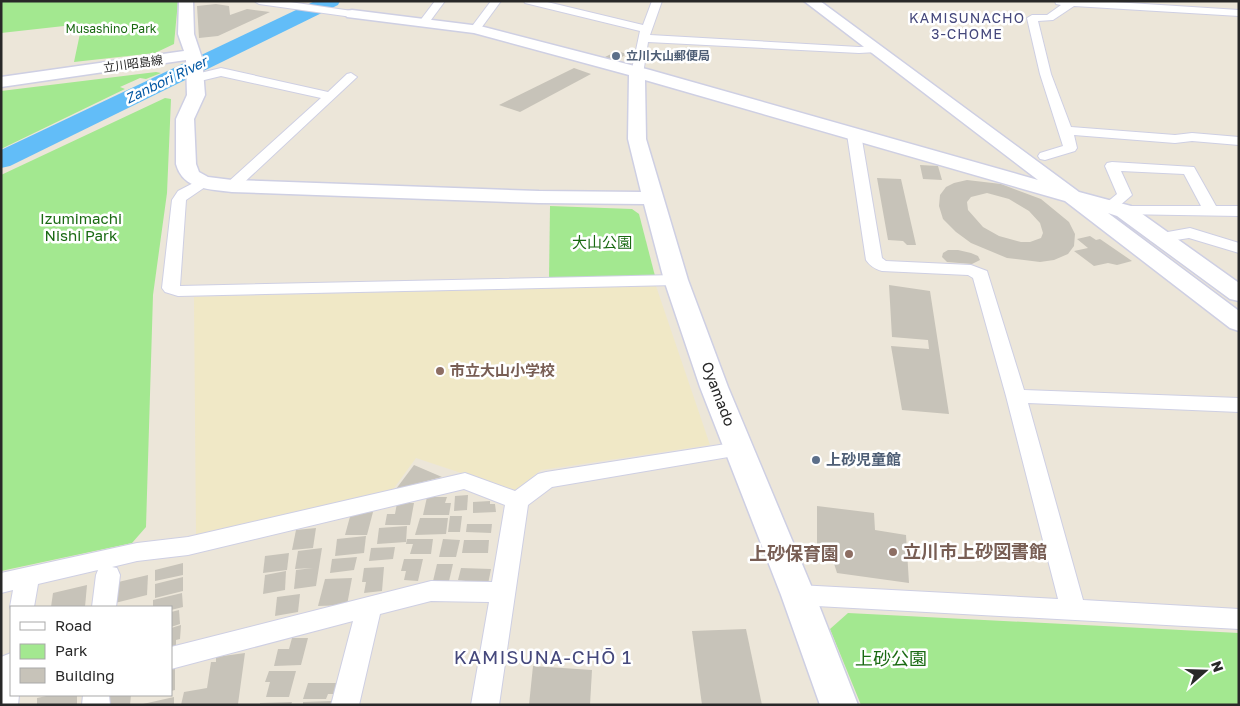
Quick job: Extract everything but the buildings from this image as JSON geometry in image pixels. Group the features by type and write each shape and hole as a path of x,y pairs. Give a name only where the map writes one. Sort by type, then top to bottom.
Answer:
{"street":[{"path":"186,1 186,34 194,67 196,95 185,119 186,164 192,176 203,182 232,186 539,197 652,198"},
{"path":"424,22 440,1"},
{"path":"475,29 496,1"},
{"path":"529,1 645,34 859,50 877,49"},
{"path":"637,74 645,34 657,1"},
{"path":"811,1 1239,323"},
{"path":"829,1 1157,238 1239,294"},
{"path":"1054,1 1239,13"},
{"path":"266,2 475,29 637,74 644,74 1118,208 1239,210"},
{"path":"1045,156 1070,148 1067,131 1048,82 1032,18 1049,18 1071,3"},
{"path":"194,67 330,96"},
{"name":"立川昭島線","path":"1,77 194,67"},
{"name":"立川昭島線","path":"1,82 194,67"},
{"name":"Oyamado","path":"637,74 637,139 676,280 714,387 798,594 839,705"},
{"path":"232,186 351,77"},
{"path":"1067,131 1175,139 1192,137 1239,141"},
{"path":"854,134 874,260 882,266 971,270 981,275 1016,396 1073,610"},
{"path":"1118,208 1125,195 1112,166 1189,170 1211,211"},
{"path":"203,182 183,194 179,200 171,288 178,291 676,280"},
{"path":"1157,238 1190,233 1239,248"},
{"path":"1016,396 1239,405"},
{"path":"485,705 517,501 546,480 739,449"},
{"path":"1,583 137,552 180,547 465,481 517,501"},
{"path":"104,606 108,575"},
{"path":"22,606 27,577"},
{"path":"172,658 431,591 503,592"},
{"path":"798,594 1239,620"},
{"path":"346,705 369,607"},
{"path":"4,705 10,670"}],"shaded area":[{"name":"市立大山小学校","path":"656,286 710,445 541,470 515,491 416,458 389,495 196,537 194,297"}],"green space":[{"name":"Musashino Park","path":"1,1 178,1 174,44 155,53 74,62 82,24 1,33"},
{"name":"Musashino Park","path":"156,72 161,73 146,79 140,78 120,87 125,89 1,149 1,91"},
{"name":"Izumimachi Nishi Park","path":"165,98 171,99 167,193 153,295 146,527 132,543 1,571 1,175"},
{"name":"大山公園","path":"550,206 632,209 639,214 655,276 549,279"},
{"name":"上砂公園","path":"848,613 1239,633 1239,705 861,705 830,629"}],"waterway":[{"name":"Zanbori River","path":"1,160 331,1"}],"place":[{"name":"立川大山郵便局","path":"616,56"},
{"name":"市立大山小学校","path":"440,371"},
{"name":"上砂児童館","path":"816,460"},
{"name":"立川市上砂図書館","path":"893,552"},
{"name":"上砂保育園","path":"849,554"}],"district":[{"name":"KAMISUNACHO 3-CHOME","path":"967,26"},
{"name":"KAMISUNA-CHŌ 1","path":"543,657"}]}
